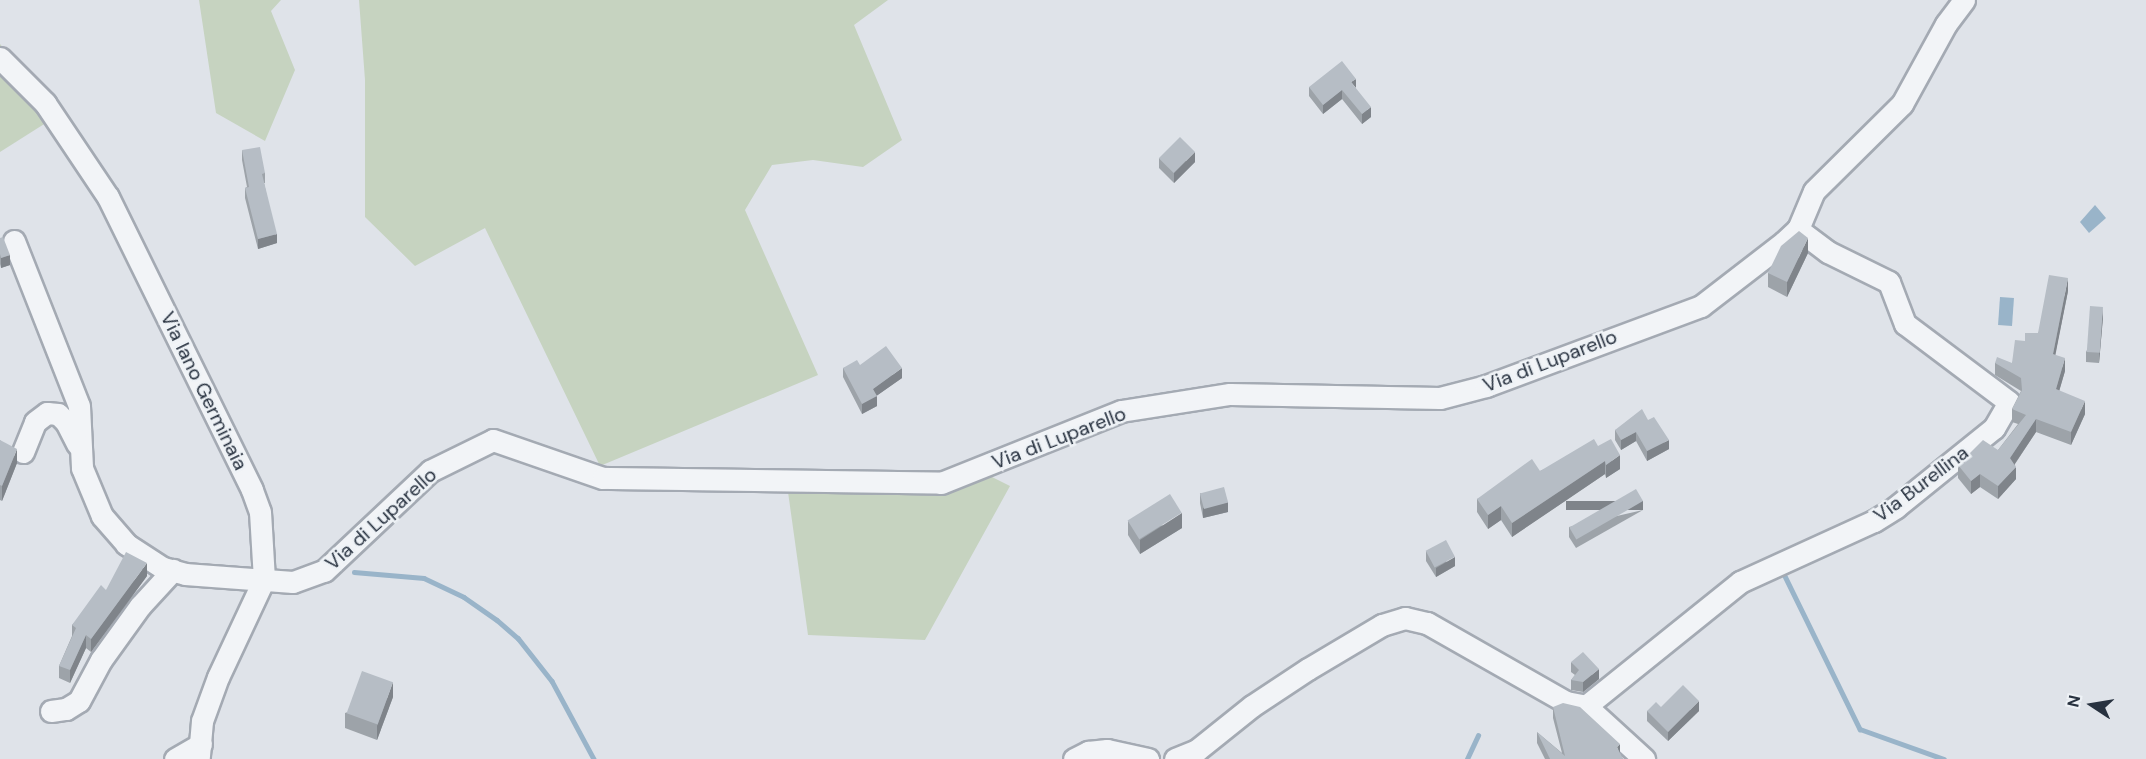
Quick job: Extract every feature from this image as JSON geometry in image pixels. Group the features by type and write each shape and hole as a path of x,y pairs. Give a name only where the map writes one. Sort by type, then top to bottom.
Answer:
{"street":[{"name":"Via di Luparello","path":"173,570 293,582 324,571 430,471 493,440 603,478 941,483 1121,411 1230,394 1440,398 1460,395 1701,306 1798,229 1814,191 1902,104 1931,48 1964,0"},
{"name":"Via Iano Germinaia","path":"0,58 45,103 108,197 252,490 264,542 264,579 218,677 202,721 200,752"},
{"name":"Via Burellina","path":"1586,706 1740,582 1874,521 1896,507 1994,428 2009,402 1905,324 1889,282 1828,252 1798,229"},
{"path":"14,241 79,406 82,468 102,516 126,544 173,570 140,606 101,660 79,701 66,709 51,711"},
{"path":"23,452 35,422 47,413 58,414 66,422 80,450"},
{"path":"1175,759 1197,750 1252,706 1318,664 1382,625 1405,618 1427,623 1566,702 1586,706 1644,759"},
{"path":"1074,759 1088,752 1107,750 1148,759"},
{"path":"175,759 200,752"}],"green space":[{"path":"199,0 281,0 271,11 295,70 265,141 216,113"},
{"path":"359,0 888,0 854,25 902,140 863,167 813,160 772,165 745,210 818,375 600,466 485,228 415,266 365,217 365,80"},
{"path":"0,44 60,114 0,152"},
{"path":"988,475 1010,486 925,640 808,635 788,492 944,494"}],"water":[{"path":"2095,205 2106,218 2089,233 2080,222"},
{"path":"2000,297 2014,298 2012,326 1998,325"}],"building":[{"path":"1342,61 1356,79 1351,82 1371,107 1362,114 1342,90 1323,105 1309,87"},
{"path":"1180,137 1195,152 1174,173 1159,158"},
{"path":"260,147 265,173 262,174 277,234 258,239 245,188 249,187 242,150"},
{"path":"1799,231 1808,238 1787,282 1768,273 1781,246"},
{"path":"3,237 10,255 1,258 0,238"},
{"path":"2049,275 2068,278 2053,354 2065,358 2056,389 2085,401 2071,432 2036,419 2010,458 2016,467 1998,486 1980,474 1971,481 1958,465 1983,440 1998,450 2026,415 2012,409 2022,390 2021,378 1995,363 1997,357 2012,363 2015,340 2025,341 2025,333 2038,333"},
{"path":"2090,306 2103,307 2100,353 2087,352"},
{"path":"886,346 902,368 873,389 877,396 862,404 843,368 857,360 860,365"},
{"path":"1642,409 1648,420 1654,417 1669,440 1647,451 1636,432 1621,440 1615,430"},
{"path":"1594,439 1598,446 1611,439 1620,455 1606,465 1605,461 1512,523 1501,506 1488,515 1477,499 1532,459 1540,471"},
{"path":"0,440 17,449 2,486 0,485"},
{"path":"1224,487 1228,502 1204,509 1200,493"},
{"path":"1636,489 1643,501 1576,540 1569,528"},
{"path":"1170,494 1182,513 1139,539 1128,520"},
{"path":"1446,540 1455,557 1435,568 1426,551"},
{"path":"126,552 147,563 91,639 86,635 70,670 59,666 76,628 72,625 101,585 106,590"},
{"path":"1583,652 1599,669 1583,682 1571,680 1579,670 1571,662"},
{"path":"362,671 393,682 378,725 347,713"},
{"path":"1683,685 1699,701 1668,732 1647,711 1656,702 1661,707"},
{"path":"1563,703 1580,707 1620,744 1617,747 1623,759 1550,759 1537,732 1565,756 1553,707"}],"waterway":[{"path":"354,572 424,578 464,597 497,620 518,638 552,681 594,759"},
{"path":"1784,574 1860,729 1944,759"},
{"path":"1467,759 1478,735"}]}
